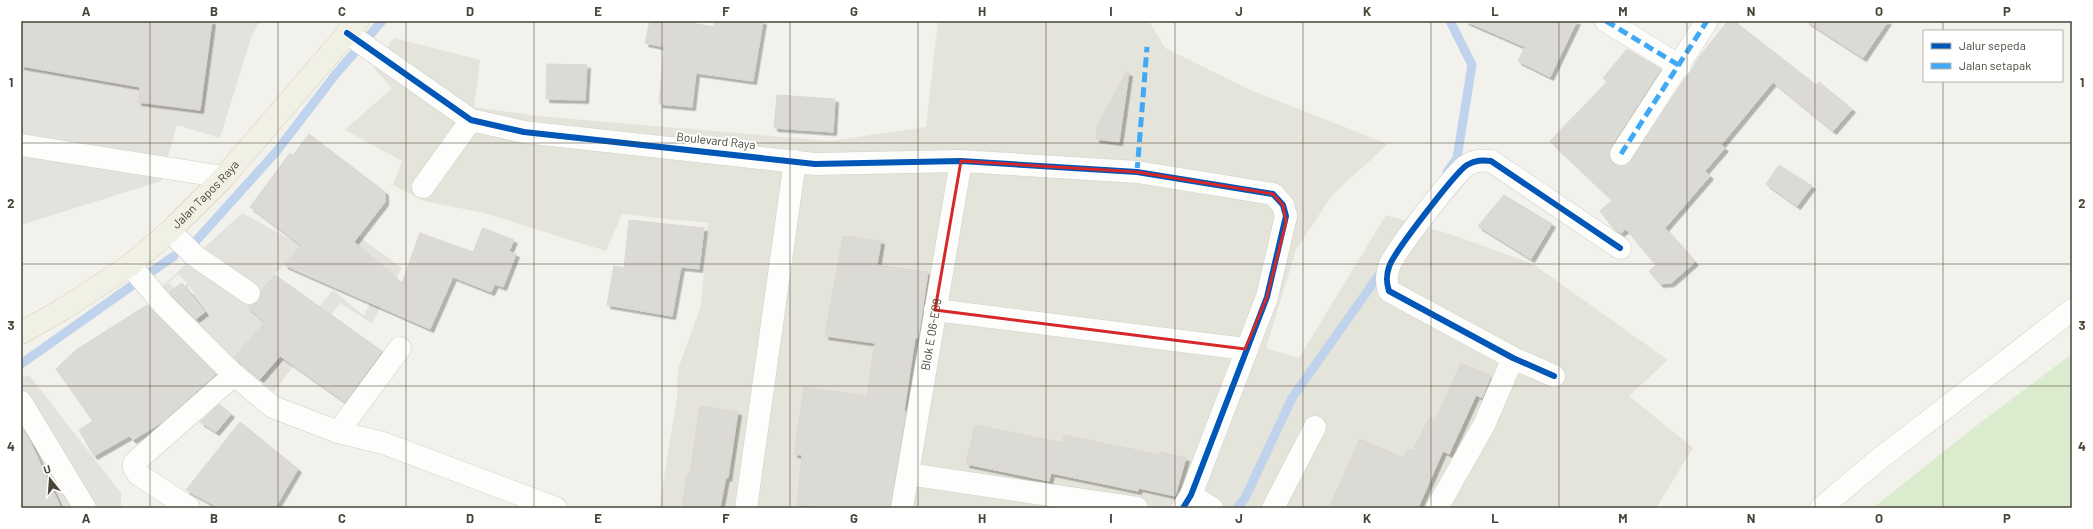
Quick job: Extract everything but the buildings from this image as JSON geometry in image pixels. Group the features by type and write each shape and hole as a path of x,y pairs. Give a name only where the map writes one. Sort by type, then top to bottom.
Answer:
{"main road":[{"name":"Jalan Tapos Raya","path":"21,332 135,271 170,231 224,177 358,36"}],"street":[{"path":"1606,21 1680,66"},
{"path":"1621,154 1680,66 1708,21"},
{"path":"358,36 471,120 423,187"},
{"name":"Boulevard Raya","path":"471,120 524,132 815,164 961,161 1136,172 1274,194 1284,205 1286,222 1267,297 1245,349 1198,504"},
{"path":"21,145 224,177"},
{"path":"1554,376 1514,358 1400,299 1389,291 1386,281 1389,266 1402,245 1466,165 1478,160 1491,161 1620,248"},
{"path":"746,508 795,161"},
{"name":"Blok E 06-E09","path":"902,508 961,161"},
{"path":"170,231 195,256 249,293"},
{"path":"135,271 154,295 234,375 273,407 338,432 383,443 556,508"},
{"path":"935,310 1245,349"},
{"path":"1821,508 1878,460 2072,310"},
{"path":"338,432 400,348"},
{"path":"1437,508 1484,425 1514,358"},
{"path":"189,508 138,474 134,468 134,464 234,375"},
{"path":"21,402 85,508"},
{"path":"1273,508 1315,427"},
{"path":"908,474 1137,508"}],"highlighted area":[{"path":"961,161 1137,172 1273,194 1283,205 1286,222 1267,297 1245,349 935,310"}],"shaded area":[{"path":"21,21 260,21 251,38 220,138 177,125 161,181 21,225"},
{"path":"938,21 1149,21 1165,48 1250,90 1388,144 1332,195 1296,250 1266,348 1299,358 1386,215 1453,235 1533,264 1668,360 1629,396 1693,448 1656,508 659,508 677,398 678,369 701,306 708,223 622,214 606,251 484,213 424,201 393,185 402,161 345,130 392,88 374,68 394,38 480,60 474,107 537,116 830,141 926,127"},
{"path":"242,213 301,245 247,307 289,342 333,290 364,316 385,269 325,217 328,214 402,268 372,323 340,303 274,392 206,335 159,289","holes":["178,274 187,283 178,292 169,283","189,286 194,293 183,302 178,295","193,297 205,312 185,304","253,336 278,358 260,379 235,357"]},
{"path":"29,375 121,493 121,508 21,508 21,378"}],"green space":[{"path":"2072,354 2072,508 1873,508 1976,426"}],"waterway":[{"path":"195,242 276,152 335,75 382,21"},
{"path":"1447,172 1457,158 1472,65 1450,21"},
{"path":"21,364 174,256"},
{"path":"1237,508 1245,498 1292,398 1383,269"}],"marked path":[{"path":"1606,21 1680,66"},
{"path":"1621,154 1707,21"},
{"path":"1137,172 1147,47"}],"cycle path":[{"path":"347,33 471,120 524,132 815,164 961,161 1137,172 1273,194 1283,205 1286,216 1267,297 1191,495 1183,508"},
{"path":"1554,376 1513,358 1389,291 1387,276 1393,259 1425,213 1451,182 1467,165 1476,161 1491,161 1620,248"}]}
